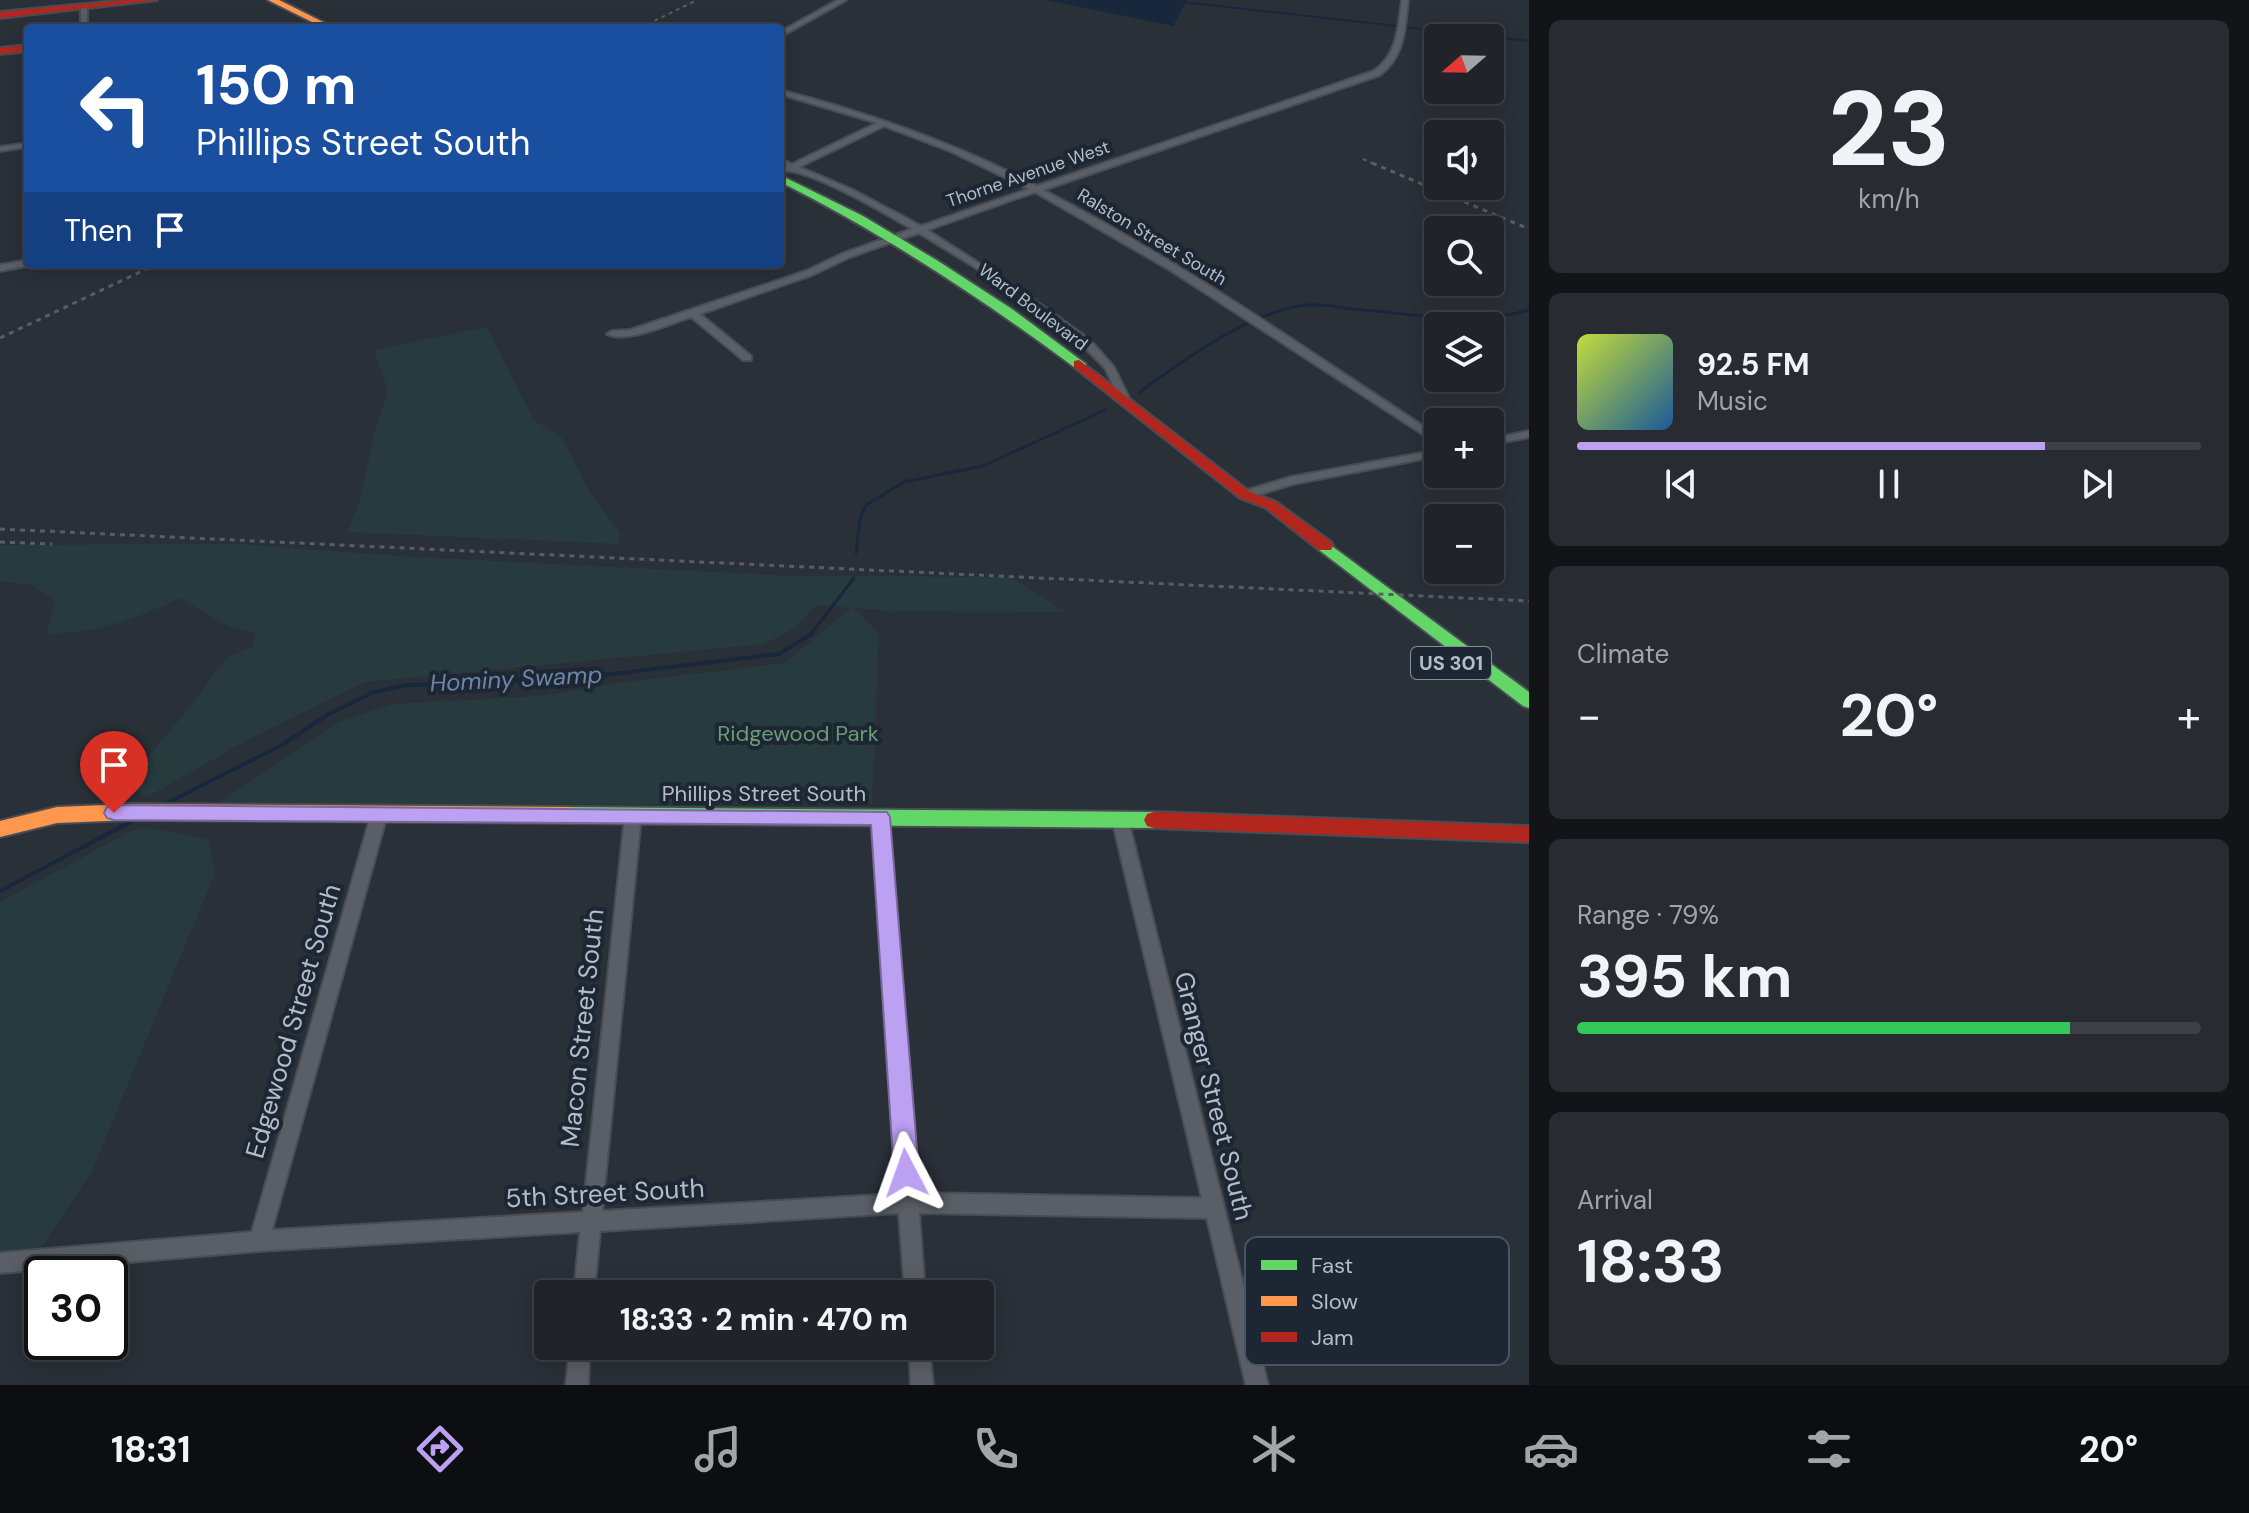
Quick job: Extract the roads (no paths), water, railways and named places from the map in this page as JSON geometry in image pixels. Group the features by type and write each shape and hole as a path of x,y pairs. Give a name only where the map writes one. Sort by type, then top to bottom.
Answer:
{"main road":[{"path":"0,15 75,5 153,0"},
{"path":"261,0 301,24"},
{"path":"283,1 325,24"},
{"path":"0,51 24,48"},
{"name":"Ward Boulevard","path":"786,172 898,237 970,284 1245,495 1271,505 1529,701"},
{"name":"Ward Boulevard","path":"1245,495 1257,512 1529,723"},
{"name":"Phillips Street South","path":"0,829 57,815 96,813 1120,819 1529,834"}],"street":[{"path":"784,33 843,0"},
{"name":"Thorne Avenue West","path":"612,334 631,333 693,313 809,273 922,228 1377,73 1390,65 1396,56 1405,0"},
{"path":"75,5 82,24"},
{"name":"Ralston Street South","path":"784,93 884,123 1007,174 1127,240 1424,432"},
{"path":"786,172 884,123"},
{"path":"0,149 24,146"},
{"path":"786,172 922,228 993,275 1098,353 1120,385 1127,404"},
{"path":"0,268 24,264"},
{"path":"693,313 747,358"},
{"path":"1504,439 1529,434"},
{"path":"1245,495 1291,481 1424,456"},
{"name":"Edgewood Street South","path":"259,1241 379,815"},
{"name":"Macon Street South","path":"585,1280 633,816"},
{"path":"880,817 914,1280"},
{"name":"Granger Street South","path":"1120,819 1245,1334"},
{"name":"5th Street South","path":"0,1263 259,1241 591,1219 908,1203 1215,1208"},
{"path":"577,1385 579,1360"},
{"path":"920,1360 922,1385"},
{"name":"Granger Street South","path":"1252,1365 1257,1385"}],"water":[{"path":"1045,0 1187,0 1173,26"}],"waterway":[{"path":"1183,2 1529,41"},
{"name":"Hominy Swamp","path":"1140,392 1220,338 1287,309 1319,305 1463,318 1486,318 1529,310"},
{"name":"Hominy Swamp","path":"856,553 860,518 866,505 904,482 983,466 1105,410"},
{"name":"Hominy Swamp","path":"810,635 854,578"},
{"name":"Hominy Swamp","path":"161,806 282,745 327,715 374,692 408,685 506,684 543,672 563,680 779,654 810,635"},
{"name":"Hominy Swamp","path":"0,891 136,819"}],"railway":[{"path":"648,24 697,0"},
{"path":"1363,159 1377,165"},
{"path":"1372,163 1529,229"},
{"path":"0,338 149,268"},
{"path":"0,529 1529,601"},
{"path":"0,542 52,544"}],"park label":[{"name":"Ridgewood Park","path":"798,733"}]}
